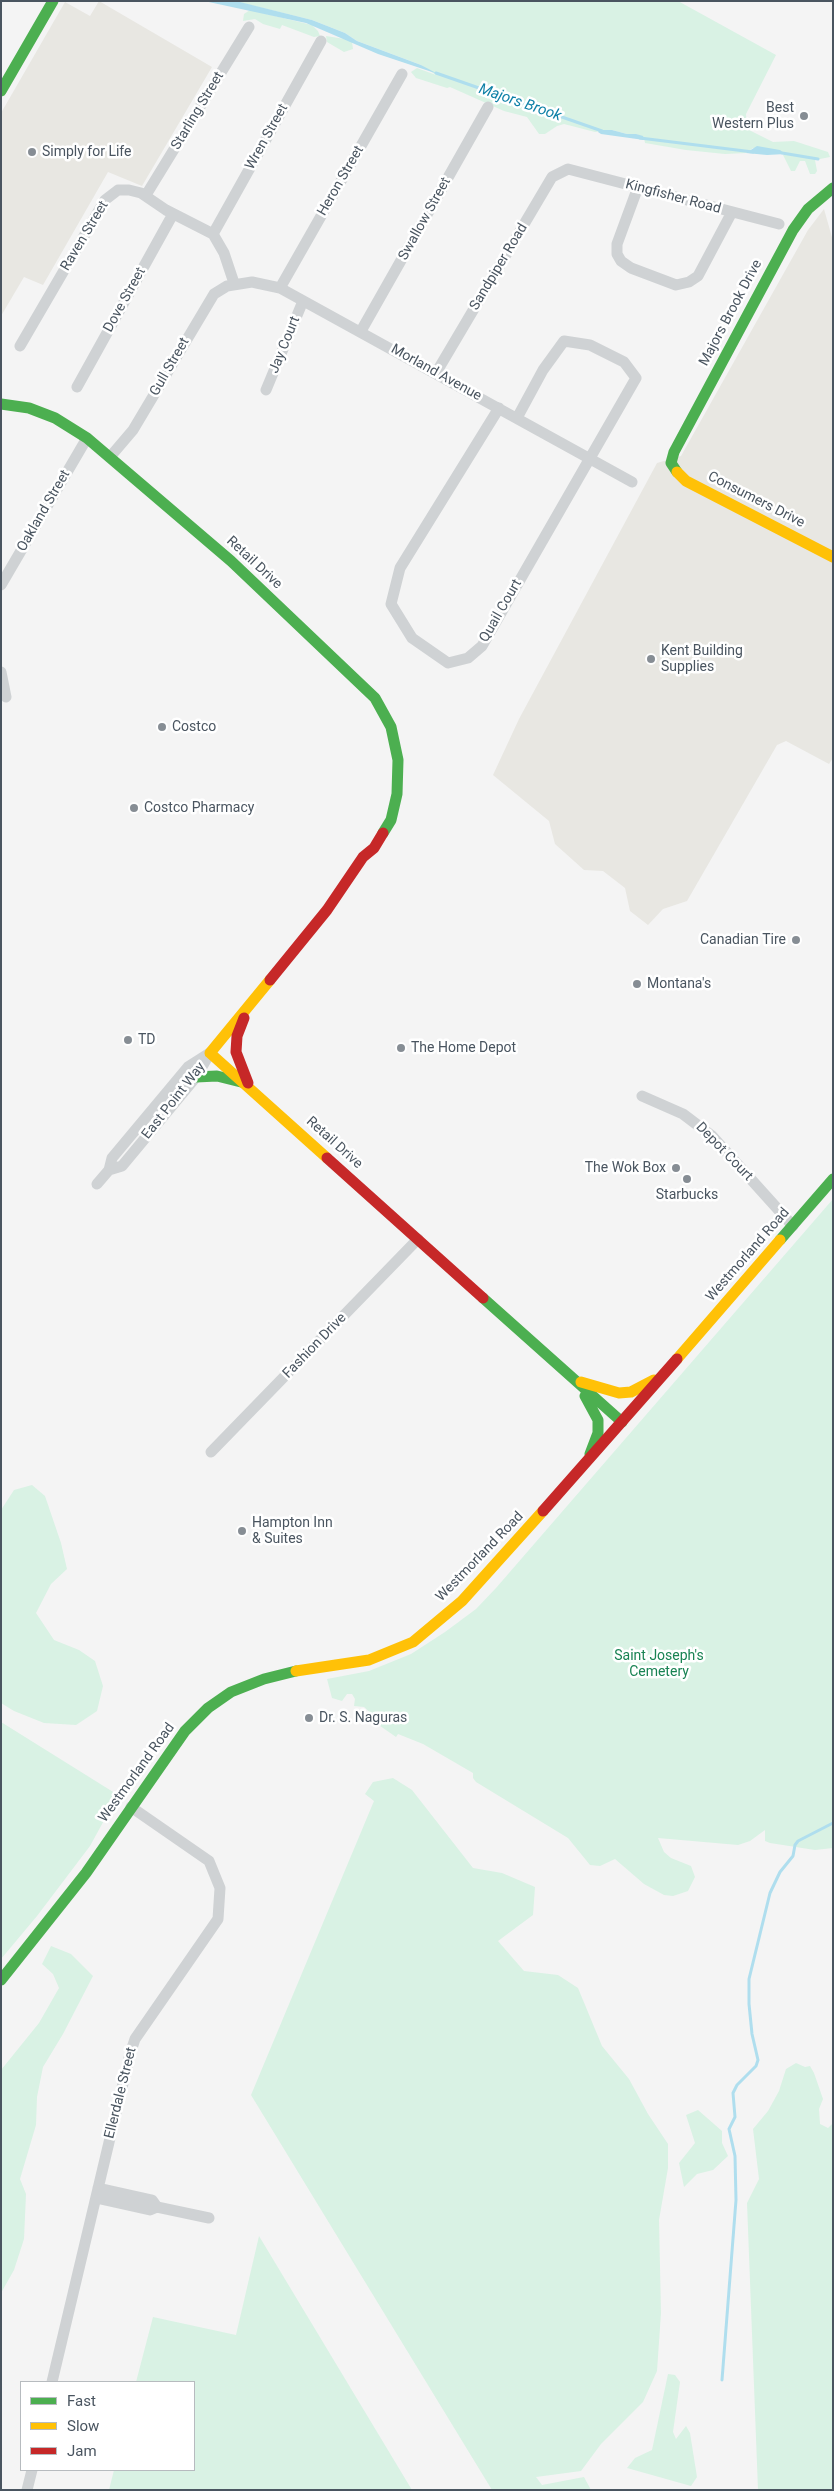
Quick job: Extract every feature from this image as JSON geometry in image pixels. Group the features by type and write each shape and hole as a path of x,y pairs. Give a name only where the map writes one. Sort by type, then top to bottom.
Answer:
{"street":[{"path":"1,91 53,1"},
{"name":"Starling Street","path":"146,195 249,27"},
{"name":"Wren Street","path":"213,234 321,41"},
{"name":"Heron Street","path":"280,288 402,74"},
{"name":"Swallow Street","path":"361,331 488,107"},
{"name":"Kingfisher Road","path":"568,169 779,224"},
{"name":"Sandpiper Road","path":"436,373 552,176 568,169"},
{"path":"638,187 617,244 617,254 621,261 631,268 676,285 689,282 698,276 732,212"},
{"name":"Majors Brook Drive","path":"671,463 674,452 793,230 808,209 833,188"},
{"name":"Raven Street","path":"20,346 109,195 123,190 146,195 174,214 213,234"},
{"name":"Dove Street","path":"77,387 174,214"},
{"path":"213,234 224,252 234,283"},
{"name":"Morland Avenue","path":"234,283 258,282 280,288 632,482"},
{"name":"Gull Street","path":"110,457 133,430 210,300 220,289 234,283"},
{"name":"Jay Court","path":"266,390 303,301"},
{"name":"Quail Court","path":"500,408 400,568 391,604 412,638 448,663 468,658 482,646 636,378 624,362 590,346 564,341 543,370 517,418"},
{"name":"Retail Drive","path":"1,404 29,408 55,418 87,438 231,561 375,698 388,720 396,743 399,774 397,794 392,812 384,816 368,844 363,858 327,910 210,1053 622,1422"},
{"name":"Oakland Street","path":"1,585 87,438"},
{"name":"Consumers Drive","path":"671,463 677,474 686,481 833,557"},
{"path":"1,672 6,697"},
{"path":"248,1007 237,1036 236,1052 250,1087"},
{"name":"East Point Way","path":"109,1170 122,1166 196,1077 210,1053"},
{"name":"East Point Way","path":"97,1184 109,1170 112,1158 188,1067 210,1053"},
{"path":"196,1077 217,1076 236,1080 250,1087"},
{"name":"Depot Court","path":"642,1096 684,1114 712,1136 793,1226"},
{"name":"Westmorland Road","path":"1,1980 86,1873 189,1726 208,1708 231,1692 264,1679 292,1672 369,1660 412,1642 462,1601 587,1462 833,1179"},
{"name":"Fashion Drive","path":"210,1452 418,1239"},
{"path":"574,1379 619,1393 644,1386 665,1373"},
{"path":"574,1379 591,1404 598,1420 598,1433 587,1462"},
{"name":"Ellerdale Street","path":"52,2381 135,2039 218,1919 220,1888 209,1861 131,1807"},
{"path":"97,2193 150,2210 156,2207 209,2218"},
{"path":"27,2490 32,2471"}],"shaded area":[{"path":"99,1 212,67 142,186 108,172 43,285 24,277 1,316 1,113 65,2 90,16"},
{"path":"824,209 833,241 833,758 829,764 786,741 777,745 687,901 663,909 648,925 630,911 625,888 603,871 584,870 555,844 549,821 493,775 519,719 657,463 681,456 808,230"}],"green space":[{"path":"234,1 678,1 776,55 746,114 747,129 773,142 794,141 828,152 830,157 815,160 817,171 815,174 810,174 805,161 800,161 795,171 791,171 783,155 785,154 753,148 746,153 725,154 686,150 645,143 644,138 636,134 612,130 595,132 564,124 545,134 539,134 527,117 504,111 450,87 447,88 416,78 411,72 417,68 436,75 421,65 357,41 345,33 312,20"},
{"path":"250,10 312,25 320,36 314,37 282,25 280,29 263,24 255,19 243,21 244,14"},
{"path":"326,36 352,42 353,49 344,52 327,42"},
{"name":"Saint Joseph's Cemetery","path":"833,1199 833,1848 815,1850 770,1843 765,1841 765,1830 750,1841 738,1845 658,1838 664,1852 671,1858 691,1866 695,1877 688,1891 673,1896 664,1895 644,1884 615,1859 600,1866 590,1865 568,1838 476,1782 473,1778 473,1773 423,1744 398,1734 396,1737 373,1721 375,1717 364,1707 354,1706 355,1699 352,1694 347,1694 342,1701 332,1698 327,1679 369,1671 411,1654 476,1609"},
{"path":"32,1485 45,1496 61,1543 67,1569 51,1584 36,1613 54,1640 79,1650 95,1661 103,1686 97,1711 76,1725 44,1723 14,1711 1,1703 1,1510 14,1490"},
{"path":"1,1722 118,1795 90,1846 37,1916 1,1959"},
{"path":"393,1778 412,1790 473,1868 502,1873 535,1887 533,1915 498,1941 524,1971 558,1975 578,1988 602,2046 629,2079 648,2114 668,2144 668,2168 659,2220 661,2313 657,2371 643,2402 601,2444 581,2471 536,2477 542,2485 584,2477 591,2490 492,2490 251,2095 374,1801 365,1794 373,1782"},
{"path":"51,1946 71,1954 93,1976 63,2034 43,2067 37,2097 36,2125 20,2179 26,2194 24,2239 14,2270 1,2293 1,2070 39,2023 59,1988 53,1974 42,1964"},
{"path":"796,2063 805,2067 810,2066 814,2073 823,2099 819,2109 820,2124 828,2128 833,2123 833,2490 758,2490 747,2203 759,2179 753,2129 768,2111 779,2091 786,2069"},
{"path":"698,2110 722,2131 722,2143 728,2156 713,2170 697,2174 684,2187 679,2163 695,2143 686,2115"},
{"path":"259,2236 412,2490 109,2490 114,2471 195,2471 195,2381 136,2381 153,2317 236,2335"},
{"path":"668,2374 675,2375 680,2382 673,2432 676,2439 686,2426 690,2433 697,2477 691,2486 627,2468 635,2458 652,2450"}],"water":[{"path":"204,1 240,2 312,20 345,33 357,41 421,65 438,74 378,54 306,23"},
{"path":"600,130 636,134 643,136 644,140 601,134 598,132"},
{"path":"757,146 780,150 785,154 746,153"}],"waterway":[{"name":"Majors Brook","path":"436,73 602,131"},
{"name":"Majors Brook","path":"640,138 753,152"},
{"name":"Majors Brook","path":"782,153 818,159"},
{"path":"722,2380 736,2200 735,2156 729,2129 735,2117 733,2093 737,2085 756,2066 758,2060 752,2034 749,1979 770,1893 780,1872 793,1856 795,1845 798,1841 833,1823"}],"traffic: fast":[{"path":"1,91 53,1"},
{"path":"677,472 671,463 674,452 793,230 808,209 833,188"},
{"path":"1,404 29,408 55,418 87,438 231,561 375,698 391,727 398,760 397,794 391,820 383,833"},
{"path":"196,1077 217,1076 241,1082"},
{"path":"780,1240 833,1179"},
{"path":"483,1298 622,1422"},
{"path":"585,1396 598,1420 598,1433 590,1454"},
{"path":"1,1980 86,1873 185,1731 208,1708 231,1692 264,1679 296,1671"}],"traffic: slow":[{"path":"677,472 686,481 833,557"},
{"path":"270,980 210,1053 327,1158"},
{"path":"677,1359 780,1240"},
{"path":"581,1382 619,1393 631,1392 654,1380"},
{"path":"296,1671 369,1660 413,1642 462,1601 543,1511"}],"traffic: jam":[{"path":"270,980 327,910 363,857 374,848 383,833"},
{"path":"244,1018 237,1036 236,1052 248,1083"},
{"path":"327,1158 483,1298"},
{"path":"543,1511 677,1359"}],"place":[{"name":"Best Western Plus","path":"804,116"},
{"name":"Simply for Life","path":"32,152"},
{"name":"Kent Building Supplies","path":"651,659"},
{"name":"Costco","path":"162,727"},
{"name":"Costco Pharmacy","path":"134,808"},
{"name":"Canadian Tire","path":"796,940"},
{"name":"Montana's","path":"637,984"},
{"name":"TD","path":"128,1040"},
{"name":"The Home Depot","path":"401,1048"},
{"name":"The Wok Box","path":"676,1168"},
{"name":"Starbucks","path":"687,1179"},
{"name":"Hampton Inn & Suites","path":"242,1531"},
{"name":"Dr. S. Naguras","path":"309,1718"}]}
